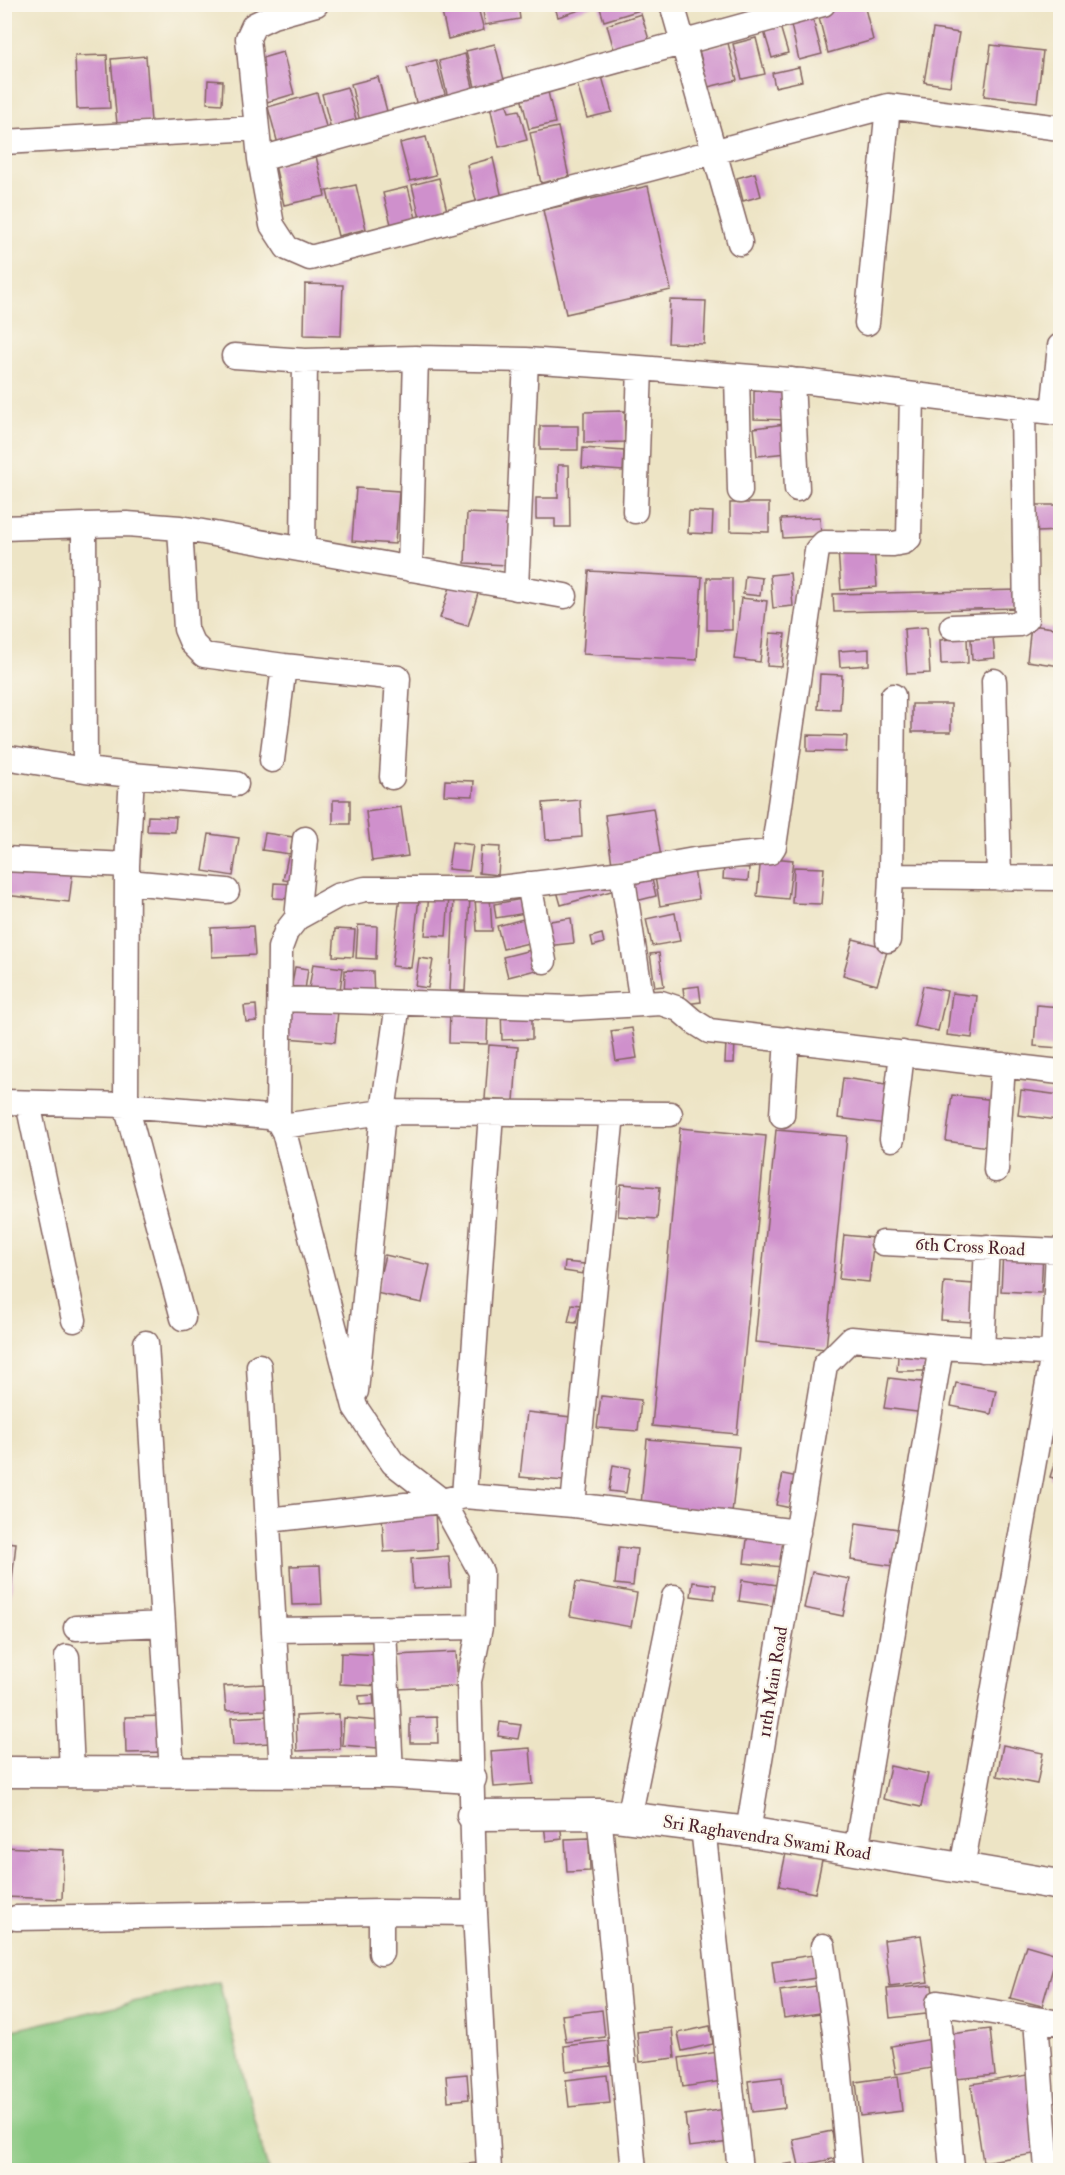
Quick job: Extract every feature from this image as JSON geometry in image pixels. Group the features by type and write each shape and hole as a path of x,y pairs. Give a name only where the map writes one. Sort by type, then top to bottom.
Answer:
{"street":[{"path":"316,4 272,10 254,25 248,38 256,128 272,225 287,248 310,258 888,106 1060,129"},
{"path":"672,4 740,243"},
{"path":"260,159 823,4"},
{"path":"867,322 888,106"},
{"path":"4,142 256,128"},
{"path":"234,356 305,361 416,358 526,360 792,380 1057,412 1060,346"},
{"path":"410,569 416,358"},
{"path":"516,588 526,360"},
{"path":"303,549 305,361"},
{"path":"635,512 640,368"},
{"path":"736,376 740,491"},
{"path":"792,380 797,489"},
{"path":"453,1499 393,1463 355,1407 280,1123 280,948 286,932 297,918 337,896 365,889 492,889 622,873 694,860 770,852 774,846 818,550 824,543 893,544 904,542 909,538 912,395"},
{"path":"952,627 1020,624 1026,619 1023,408"},
{"path":"4,528 127,524 180,528 565,596"},
{"path":"84,525 85,770"},
{"path":"180,528 186,629 192,643 204,655 398,678 392,777"},
{"path":"272,760 284,666"},
{"path":"994,681 999,878"},
{"path":"888,940 893,696"},
{"path":"4,757 85,770 236,784"},
{"path":"132,775 128,874 126,1104 183,1318"},
{"path":"297,918 305,839"},
{"path":"4,859 128,874 227,891"},
{"path":"622,873 642,1003"},
{"path":"891,876 1060,878"},
{"path":"529,884 544,961"},
{"path":"280,999 572,1008 642,1003 668,1004 709,1031 1060,1072"},
{"path":"355,1407 383,1112 398,1003"},
{"path":"782,1115 787,1040"},
{"path":"892,1138 903,1053"},
{"path":"996,1170 1003,1065"},
{"path":"74,1320 16,1102 126,1104 268,1117 280,1123 383,1112 670,1114"},
{"path":"489,2170 475,1913 469,1681 480,1627 481,1572 453,1499 491,1113"},
{"path":"573,1505 612,1114"},
{"name":"6th Cross Road","path":"883,1243 1059,1250"},
{"path":"982,1350 987,1247"},
{"path":"963,1868 1057,1354 1059,1250"},
{"name":"11th Main Road","path":"748,1832 825,1365 851,1339 941,1347"},
{"path":"146,1343 172,1773"},
{"path":"856,1851 941,1347 1057,1354"},
{"path":"259,1366 282,1772"},
{"path":"268,1520 453,1499 573,1505 798,1532"},
{"path":"629,1818 674,1597"},
{"path":"76,1628 163,1624"},
{"path":"274,1630 480,1627"},
{"path":"384,1629 391,1773"},
{"path":"67,1658 72,1772"},
{"path":"4,1772 391,1773 471,1778"},
{"path":"599,1814 634,2170"},
{"name":"Sri Raghavendra Swami Road","path":"472,1815 599,1814 748,1832 1060,1885"},
{"path":"703,1827 740,2170"},
{"path":"16,1918 381,1912 475,1913"},
{"path":"381,1912 381,1953"},
{"path":"823,1946 838,2055 849,2170"},
{"path":"952,2170 938,2003 1060,2023"},
{"path":"1036,2019 1047,2170"}],"green space":[{"path":"219,1982 268,2170 7,2170 4,2161 5,2032"}],"building":[{"path":"440,4 477,4 484,30 448,39"},
{"path":"482,4 518,4 520,19 485,25"},
{"path":"554,4 596,4 596,5 558,17"},
{"path":"853,4 864,4 873,40 828,53 818,14"},
{"path":"599,5 638,5 640,10 604,21"},
{"path":"641,14 651,46 616,57 607,25"},
{"path":"812,16 822,54 799,60 790,21"},
{"path":"780,26 788,53 772,58 764,31"},
{"path":"933,29 959,33 950,86 924,82"},
{"path":"756,38 765,74 742,79 733,44"},
{"path":"728,43 737,80 708,87 699,50"},
{"path":"495,44 506,88 477,95 466,51"},
{"path":"991,45 1043,51 1037,102 984,96"},
{"path":"283,52 294,94 267,102 255,60"},
{"path":"465,54 474,91 448,98 439,61"},
{"path":"107,55 110,108 77,109 75,56"},
{"path":"146,56 151,122 117,124 111,59"},
{"path":"436,60 446,98 417,106 407,68"},
{"path":"799,67 802,81 775,87 772,73"},
{"path":"601,73 612,112 587,118 576,80"},
{"path":"378,77 388,115 360,122 351,84"},
{"path":"208,80 223,81 222,104 207,103"},
{"path":"347,87 358,126 332,133 322,94"},
{"path":"547,87 555,123 529,129 520,93"},
{"path":"317,93 328,134 279,148 268,107"},
{"path":"505,98 509,112 519,110 527,140 499,147 489,101"},
{"path":"558,127 569,177 541,183 530,133"},
{"path":"426,137 436,175 410,181 400,143"},
{"path":"316,156 325,196 284,205 275,165"},
{"path":"493,158 502,198 477,204 467,165"},
{"path":"755,173 761,196 743,201 737,178"},
{"path":"439,178 448,215 421,222 412,185"},
{"path":"356,185 366,229 338,236 327,191"},
{"path":"648,186 671,290 566,314 543,210"},
{"path":"408,187 417,222 392,228 383,193"},
{"path":"305,284 343,285 341,336 304,335"},
{"path":"670,300 706,301 704,344 668,343"},
{"path":"754,391 789,392 788,420 754,419"},
{"path":"625,411 625,442 584,443 584,412"},
{"path":"785,424 788,453 757,456 754,428"},
{"path":"540,426 578,426 578,450 540,450"},
{"path":"583,448 624,451 623,471 582,468"},
{"path":"558,465 569,465 570,527 555,527 555,519 536,519 536,498 558,498"},
{"path":"356,488 399,491 395,544 352,541"},
{"path":"730,503 769,503 769,532 730,531"},
{"path":"1036,505 1060,505 1060,531 1037,532"},
{"path":"689,511 713,512 712,534 688,533"},
{"path":"467,513 510,515 508,565 465,563"},
{"path":"820,517 821,536 783,538 781,519"},
{"path":"874,548 877,587 841,590 838,550"},
{"path":"589,571 702,577 697,660 583,654"},
{"path":"790,573 793,606 773,608 770,575"},
{"path":"745,576 762,578 760,596 743,594"},
{"path":"707,578 732,578 732,630 707,630"},
{"path":"452,581 479,590 468,626 440,618"},
{"path":"1020,590 1020,608 834,612 833,594"},
{"path":"741,598 767,601 760,662 734,659"},
{"path":"1031,625 1060,629 1060,666 1027,661"},
{"path":"927,627 930,673 907,674 904,629"},
{"path":"770,633 785,634 782,667 767,666"},
{"path":"993,637 995,658 972,660 971,639"},
{"path":"967,638 968,663 941,664 940,640"},
{"path":"869,649 869,665 840,667 839,651"},
{"path":"820,674 842,675 840,710 818,709"},
{"path":"912,704 951,704 951,732 912,732"},
{"path":"807,735 847,736 846,752 807,751"},
{"path":"445,780 474,781 473,796 444,795"},
{"path":"333,800 350,800 350,824 333,824"},
{"path":"580,800 582,837 546,840 543,803"},
{"path":"401,807 408,856 372,861 366,812"},
{"path":"653,808 661,857 612,864 605,815"},
{"path":"148,816 176,817 175,832 147,831"},
{"path":"265,833 293,837 290,854 262,850"},
{"path":"209,834 239,838 233,876 203,871"},
{"path":"452,842 473,845 469,871 448,869"},
{"path":"481,846 500,847 498,875 479,873"},
{"path":"288,856 300,858 296,882 283,880"},
{"path":"761,857 793,860 788,899 757,896"},
{"path":"4,863 73,869 69,902 4,895"},
{"path":"693,864 699,899 660,906 654,871"},
{"path":"724,866 749,868 748,881 723,879"},
{"path":"794,867 824,868 821,904 792,903"},
{"path":"651,875 656,896 636,901 631,880"},
{"path":"611,877 615,890 561,905 557,891"},
{"path":"274,883 293,884 292,899 273,898"},
{"path":"429,895 449,897 446,936 425,935"},
{"path":"400,896 419,898 411,968 392,966"},
{"path":"454,896 470,897 465,991 450,991"},
{"path":"490,896 492,931 477,931 475,897"},
{"path":"528,898 531,912 496,918 494,904"},
{"path":"675,913 680,941 652,946 646,919"},
{"path":"527,918 533,942 503,949 497,926"},
{"path":"571,918 574,943 546,946 543,922"},
{"path":"358,925 377,926 376,959 356,958"},
{"path":"253,926 255,955 212,957 211,928"},
{"path":"335,929 355,930 353,957 333,956"},
{"path":"602,934 604,943 593,946 591,937"},
{"path":"853,939 888,948 877,985 843,975"},
{"path":"535,949 540,969 508,977 503,957"},
{"path":"659,953 664,986 655,987 650,954"},
{"path":"419,958 433,960 428,988 415,986"},
{"path":"313,964 343,968 339,998 308,995"},
{"path":"295,967 308,969 304,997 290,995"},
{"path":"345,970 373,971 374,999 344,997"},
{"path":"699,986 701,1002 685,1004 683,988"},
{"path":"923,986 947,991 938,1031 914,1026"},
{"path":"952,993 977,996 972,1038 947,1035"},
{"path":"256,1005 257,1021 246,1022 244,1006"},
{"path":"1037,1005 1060,1007 1060,1048 1034,1046"},
{"path":"288,1007 338,1011 335,1042 286,1038"},
{"path":"450,1007 488,1008 487,1044 449,1043"},
{"path":"532,1007 532,1039 502,1040 501,1009"},
{"path":"632,1028 637,1058 616,1061 611,1031"},
{"path":"726,1041 735,1041 734,1063 725,1063"},
{"path":"489,1045 518,1047 514,1101 485,1099"},
{"path":"843,1078 893,1085 887,1124 838,1118"},
{"path":"1021,1090 1060,1095 1057,1120 1018,1115"},
{"path":"952,1095 995,1100 988,1147 946,1141"},
{"path":"680,1128 766,1136 737,1434 652,1426"},
{"path":"776,1130 847,1136 826,1349 755,1342"},
{"path":"621,1184 660,1187 657,1219 618,1216"},
{"path":"844,1235 874,1238 869,1282 839,1279"},
{"path":"1003,1250 1043,1252 1041,1293 1001,1291"},
{"path":"385,1255 430,1265 422,1303 376,1293"},
{"path":"565,1262 584,1264 583,1274 564,1271"},
{"path":"944,1282 974,1284 972,1322 941,1320"},
{"path":"572,1304 580,1305 576,1323 568,1322"},
{"path":"898,1356 926,1358 925,1371 897,1371"},
{"path":"889,1378 929,1383 925,1413 884,1408"},
{"path":"956,1383 996,1390 991,1414 951,1406"},
{"path":"601,1396 641,1400 638,1431 597,1428"},
{"path":"527,1412 571,1417 564,1481 520,1477"},
{"path":"647,1439 739,1447 732,1513 641,1505"},
{"path":"1060,1445 1060,1480 1050,1477"},
{"path":"613,1465 630,1468 626,1493 609,1491"},
{"path":"783,1474 798,1477 791,1508 776,1505"},
{"path":"435,1512 437,1549 384,1552 382,1515"},
{"path":"856,1523 898,1529 893,1566 851,1560"},
{"path":"748,1532 786,1537 782,1567 744,1563"},
{"path":"4,1542 16,1543 7,1629 4,1628"},
{"path":"619,1547 637,1549 633,1586 615,1584"},
{"path":"449,1556 451,1587 413,1589 411,1559"},
{"path":"320,1565 322,1604 292,1605 290,1566"},
{"path":"812,1572 850,1579 843,1616 804,1608"},
{"path":"742,1580 777,1585 774,1606 739,1601"},
{"path":"576,1582 637,1593 631,1627 570,1616"},
{"path":"693,1582 716,1585 714,1599 691,1596"},
{"path":"456,1652 458,1686 398,1689 396,1655"},
{"path":"341,1653 382,1655 380,1686 340,1684"},
{"path":"265,1684 266,1710 226,1711 224,1686"},
{"path":"373,1695 374,1704 360,1705 359,1696"},
{"path":"339,1714 340,1749 297,1751 296,1716"},
{"path":"166,1716 167,1752 126,1753 125,1717"},
{"path":"269,1716 270,1743 233,1745 231,1718"},
{"path":"437,1717 438,1743 410,1743 410,1718"},
{"path":"344,1718 380,1721 378,1748 342,1745"},
{"path":"500,1722 521,1725 518,1739 498,1736"},
{"path":"1003,1745 1043,1753 1037,1784 997,1776"},
{"path":"530,1748 533,1784 494,1787 491,1751"},
{"path":"890,1766 928,1774 921,1807 883,1799"},
{"path":"560,1822 562,1839 546,1841 544,1825"},
{"path":"589,1838 590,1871 567,1872 565,1839"},
{"path":"4,1847 64,1850 62,1899 4,1897"},
{"path":"786,1853 822,1860 815,1893 779,1886"},
{"path":"921,1935 928,1982 890,1987 884,1940"},
{"path":"1026,1945 1057,1954 1042,2006 1010,1998"},
{"path":"813,1955 816,1978 775,1984 772,1961"},
{"path":"932,1985 935,2013 890,2018 887,1989"},
{"path":"816,1986 820,2013 784,2018 780,1991"},
{"path":"602,2010 605,2037 566,2042 562,2015"},
{"path":"710,2026 713,2044 682,2051 678,2033"},
{"path":"672,2028 675,2058 640,2062 637,2032"},
{"path":"990,2029 995,2075 956,2079 951,2034"},
{"path":"938,2038 943,2066 896,2074 891,2046"},
{"path":"608,2041 610,2066 566,2071 564,2046"},
{"path":"718,2052 722,2081 683,2087 679,2058"},
{"path":"467,2074 469,2099 448,2101 446,2076"},
{"path":"607,2075 610,2103 569,2107 566,2080"},
{"path":"1028,2075 1040,2153 983,2162 971,2084"},
{"path":"898,2076 902,2111 860,2116 856,2082"},
{"path":"782,2077 785,2108 752,2112 748,2081"},
{"path":"726,2109 730,2142 689,2147 685,2115"},
{"path":"832,2131 837,2158 799,2166 793,2139"},
{"path":"839,2161 841,2170 800,2169"},
{"path":"476,2163 477,2170 448,2170 447,2166"},
{"path":"793,2163 794,2170 755,2170 755,2169"}]}
